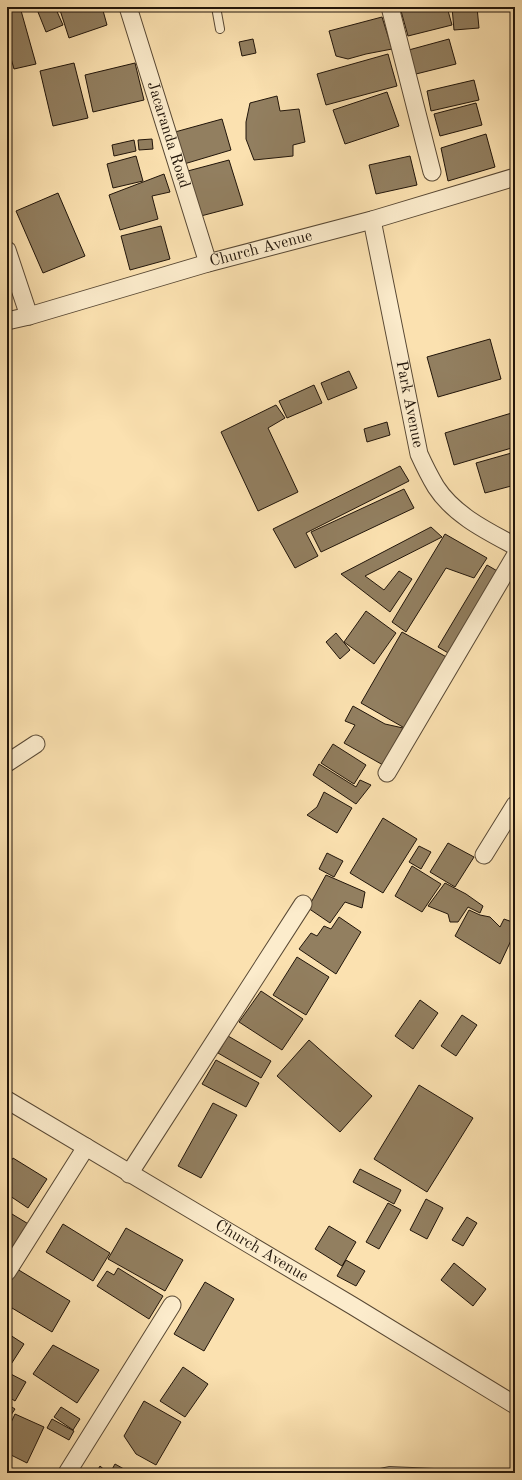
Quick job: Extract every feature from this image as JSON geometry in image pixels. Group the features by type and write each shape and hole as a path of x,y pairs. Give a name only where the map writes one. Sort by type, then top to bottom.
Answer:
{"street":[{"name":"Jacaranda Road","path":"128,7 208,263"},
{"path":"390,7 432,172"},
{"name":"Church Avenue","path":"7,321 29,316 208,263 372,220 515,177"},
{"name":"Park Avenue","path":"372,220 419,454 437,488 455,509 475,524 515,546"},
{"path":"7,250 29,316"},
{"path":"387,773 515,556"},
{"path":"7,764 36,744"},
{"path":"484,855 515,805"},
{"path":"129,1174 303,904"},
{"name":"Church Avenue","path":"7,1100 353,1306 515,1405"},
{"path":"7,1272 86,1147"},
{"path":"67,1473 172,1305"}],"lane":[{"path":"216,7 220,29"},
{"path":"381,1473 390,1471 434,1473"}],"building":[{"path":"7,7 20,7 36,64 14,69 7,44"},
{"path":"55,7 63,25 46,32 38,12"},
{"path":"59,7 102,7 107,25 69,38"},
{"path":"415,7 447,7 452,25 408,36 401,11"},
{"path":"452,7 477,7 479,28 454,30"},
{"path":"382,17 392,49 348,59 336,56 329,31"},
{"path":"253,39 256,53 242,56 239,42"},
{"path":"449,39 456,64 412,75 405,51"},
{"path":"388,54 397,86 326,105 317,74"},
{"path":"74,63 88,118 53,126 40,71"},
{"path":"135,63 144,100 93,112 85,75"},
{"path":"474,80 479,100 431,111 427,91"},
{"path":"387,92 399,126 345,144 333,110"},
{"path":"277,96 280,111 299,109 305,142 293,145 293,156 254,160 246,139 246,122 250,103"},
{"path":"476,103 482,125 440,136 434,114"},
{"path":"222,119 231,150 184,164 175,132"},
{"path":"486,134 495,167 448,181 441,148"},
{"path":"152,139 153,149 139,150 138,140"},
{"path":"134,140 136,151 114,156 112,145"},
{"path":"136,156 143,181 113,188 107,164"},
{"path":"410,156 417,185 376,194 369,165"},
{"path":"229,160 243,205 197,217 184,172"},
{"path":"164,174 170,192 152,196 158,219 120,230 109,195"},
{"path":"58,193 85,256 43,273 16,211"},
{"path":"161,226 170,259 130,270 121,236"},
{"path":"490,339 501,379 438,397 427,357"},
{"path":"349,371 357,388 328,400 321,383"},
{"path":"314,385 322,403 287,418 279,401"},
{"path":"276,405 285,418 268,428 298,492 258,511 221,432"},
{"path":"515,412 515,447 454,465 445,433"},
{"path":"387,422 390,435 367,442 364,429"},
{"path":"515,452 515,485 485,493 476,463"},
{"path":"400,466 409,481 306,533 318,556 295,568 273,529"},
{"path":"404,489 414,508 321,552 311,532"},
{"path":"431,527 442,537 365,576 384,590 399,571 412,579 390,612 341,574"},
{"path":"445,534 487,558 474,578 446,568 406,632 392,622"},
{"path":"487,565 499,572 450,654 438,647"},
{"path":"366,611 396,633 374,664 344,642"},
{"path":"402,632 450,659 408,730 361,703"},
{"path":"336,633 350,650 340,659 326,642"},
{"path":"353,706 385,724 403,728 383,765 344,743 355,725 345,721"},
{"path":"333,744 366,765 354,784 321,763"},
{"path":"319,764 356,787 360,780 371,785 356,804 313,775"},
{"path":"324,792 352,808 337,833 307,815 317,807"},
{"path":"383,818 417,839 383,893 350,873"},
{"path":"448,843 474,857 455,887 430,872"},
{"path":"419,846 431,852 421,869 409,862"},
{"path":"327,853 343,861 334,877 319,869"},
{"path":"412,866 441,884 422,912 395,896"},
{"path":"326,875 365,892 362,908 345,902 330,923 308,908"},
{"path":"445,883 466,894 483,906 480,913 468,907 458,922 450,922 448,914 428,906"},
{"path":"469,910 480,915 490,917 500,927 504,919 515,923 515,932 500,964 455,936"},
{"path":"339,917 361,932 336,974 299,949 311,933 317,936 324,926 331,929"},
{"path":"297,957 329,977 306,1015 273,995"},
{"path":"261,991 303,1019 282,1050 239,1022"},
{"path":"420,1000 438,1013 413,1049 395,1036"},
{"path":"462,1015 477,1025 456,1056 441,1046"},
{"path":"228,1036 271,1061 261,1078 218,1053"},
{"path":"309,1040 372,1096 340,1132 277,1076"},
{"path":"216,1060 259,1083 246,1107 202,1084"},
{"path":"419,1085 473,1118 427,1192 374,1159"},
{"path":"213,1103 237,1115 201,1178 178,1166"},
{"path":"13,1158 47,1179 28,1208 7,1194 7,1168"},
{"path":"360,1169 401,1190 394,1204 353,1182"},
{"path":"426,1199 443,1208 427,1239 410,1230"},
{"path":"388,1203 401,1210 379,1249 366,1242"},
{"path":"7,1211 30,1225 13,1251 7,1248"},
{"path":"467,1217 477,1223 463,1246 452,1240"},
{"path":"63,1224 110,1253 93,1281 46,1252"},
{"path":"329,1226 356,1242 342,1266 315,1249"},
{"path":"126,1228 183,1260 165,1291 108,1259"},
{"path":"346,1260 365,1271 356,1286 337,1276"},
{"path":"454,1263 486,1289 473,1306 441,1280"},
{"path":"118,1268 163,1296 149,1319 97,1286 107,1271 114,1275"},
{"path":"17,1269 70,1301 52,1332 7,1305 7,1285"},
{"path":"205,1282 234,1299 204,1351 174,1334"},
{"path":"7,1333 24,1344 8,1369 7,1368"},
{"path":"53,1345 99,1370 77,1403 33,1374"},
{"path":"183,1367 208,1384 185,1417 160,1401"},
{"path":"7,1372 26,1382 15,1401 7,1396"},
{"path":"144,1401 181,1422 156,1465 136,1454 124,1436"},
{"path":"7,1404 15,1409 7,1421"},
{"path":"61,1407 80,1419 73,1430 54,1417"},
{"path":"15,1414 44,1427 27,1463 7,1453 7,1431"},
{"path":"52,1419 74,1431 69,1440 47,1428"},
{"path":"115,1464 131,1473 110,1473"},
{"path":"100,1466 108,1473 96,1473"}]}
